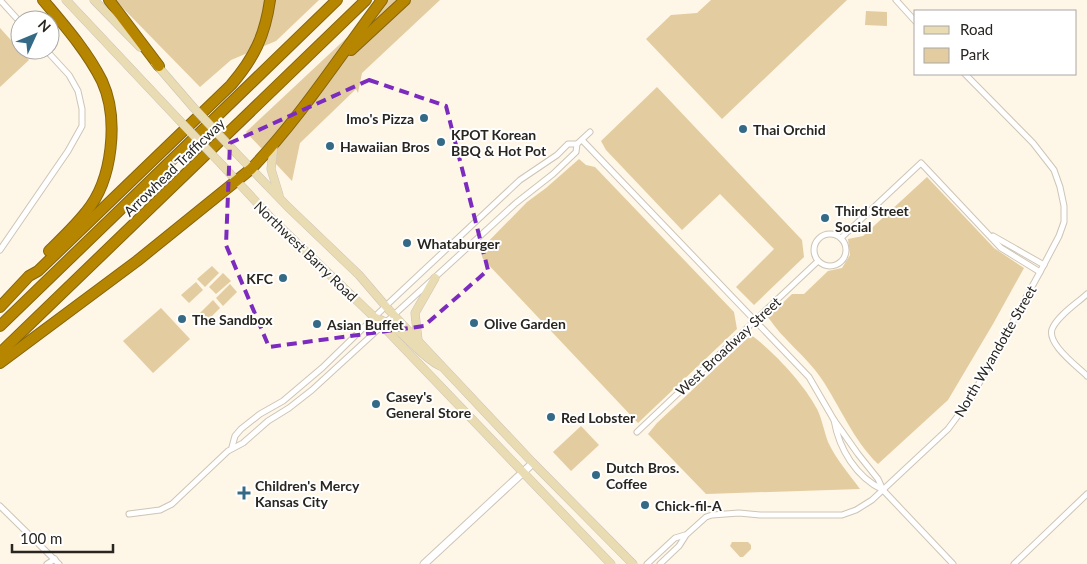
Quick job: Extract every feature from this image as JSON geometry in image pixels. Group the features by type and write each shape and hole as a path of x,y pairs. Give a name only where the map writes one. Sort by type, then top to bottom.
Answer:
{"highway":[{"path":"0,307 29,276 34,266 87,211 100,189 108,167 110,114 102,81 83,51 43,0"},
{"path":"109,0 159,66"},
{"path":"29,276 38,271 244,70 254,53 267,18 270,0"},
{"name":"Arrowhead Trafficway","path":"0,326 337,0"},
{"name":"Arrowhead Trafficway","path":"0,353 366,0"},
{"path":"0,363 137,261 251,169 336,65 382,0"},
{"path":"336,65 405,0"}],"main road":[{"name":"Northwest Barry Road","path":"66,0 272,219 375,318"},
{"name":"Northwest Barry Road","path":"94,0 159,66 192,107 251,169 359,275 533,463 633,564"},
{"path":"274,143 271,169 281,200"},
{"path":"418,340 415,313 435,278"},
{"path":"375,318 384,323 430,361 444,368"},
{"path":"384,323 611,564"}],"street":[{"path":"0,0 10,11"},
{"path":"896,0 914,20"},
{"path":"0,250 68,151 82,126 82,109 78,91 69,75 55,60"},
{"name":"North Wyandotte Street","path":"660,564 686,535 706,517 712,515 740,513 760,515 842,514 856,510 872,500 948,429 971,398 1059,236 1064,222 1064,206 1054,170 1044,156 966,75"},
{"path":"129,514 160,510 172,504 232,447 243,443 268,421 306,395 516,203 553,174 576,152 579,142 590,132"},
{"path":"232,447 234,436 241,429 308,381 520,180 556,156 568,144 579,142"},
{"path":"579,142 756,320 809,377 834,420 878,479 883,490 953,564"},
{"path":"841,238 921,163 990,235 1000,248 1040,272"},
{"path":"828,234 841,238 846,250 841,261 830,266 818,261 814,252 815,244 819,238 828,234"},
{"path":"990,235 1044,265"},
{"name":"West Broadway Street","path":"637,432 818,261"},
{"path":"1087,294 1058,321 1052,329 1051,335 1055,346 1087,376"},
{"path":"834,420 837,436 843,450 863,477 871,484 883,490"},
{"path":"424,564 533,463"},
{"path":"1014,564 1087,494"},
{"path":"0,506 59,564"},
{"name":"North Wyandotte Street","path":"647,564 675,538 686,535"},
{"path":"47,564 55,559"}],"highlighted area":[{"path":"369,80 446,106 488,270 424,326 269,347 226,245 230,143"}],"green space":[{"path":"115,0 319,0 276,41 231,60 200,87"},
{"path":"387,0 440,0 362,73 358,93 356,89 300,143 292,181 246,132"},
{"path":"711,0 847,0 722,119 646,39 671,15 697,13"},
{"path":"866,11 887,12 887,26 865,25"},
{"path":"0,28 10,39 10,60 29,60 0,87"},
{"path":"657,87 802,240 804,257 754,305 736,287 774,249 720,194 682,230 606,150 601,141"},
{"path":"579,159 586,165 595,167 734,312 737,329 638,423 483,259 480,250 527,202"},
{"path":"927,177 994,248 1024,268 948,400 878,464 854,434 821,378 768,317 792,294 804,294 828,271 842,268 850,255 848,239 863,236"},
{"path":"212,266 219,273 205,287 197,279"},
{"path":"223,273 231,281 216,294 209,287"},
{"path":"196,282 203,290 189,303 181,295"},
{"path":"230,284 237,292 223,306 216,298"},
{"path":"213,300 220,308 206,322 199,314"},
{"path":"161,308 190,339 153,373 123,341"},
{"path":"751,335 778,359 804,389 817,409 831,448 860,489 706,494 648,434 657,423"},
{"path":"581,426 599,445 571,471 553,452"},
{"path":"732,542 748,542 751,545 751,549 743,557 740,557 730,546"}],"place":[{"name":"Imo's Pizza","path":"424,118"},
{"name":"Thai Orchid","path":"743,129"},
{"name":"KPOT Korean BBQ & Hot Pot","path":"441,142"},
{"name":"Hawaiian Bros","path":"330,146"},
{"name":"Third Street Social","path":"825,218"},
{"name":"Whataburger","path":"407,243"},
{"name":"KFC","path":"283,278"},
{"name":"The Sandbox","path":"182,319"},
{"name":"Olive Garden","path":"474,323"},
{"name":"Asian Buffet","path":"317,324"},
{"name":"Casey's General Store","path":"376,404"},
{"name":"Red Lobster","path":"551,417"},
{"name":"Dutch Bros. Coffee","path":"596,475"},
{"name":"Children's Mercy Kansas City","path":"244,493"},
{"name":"Chick-fil-A","path":"645,505"}]}
